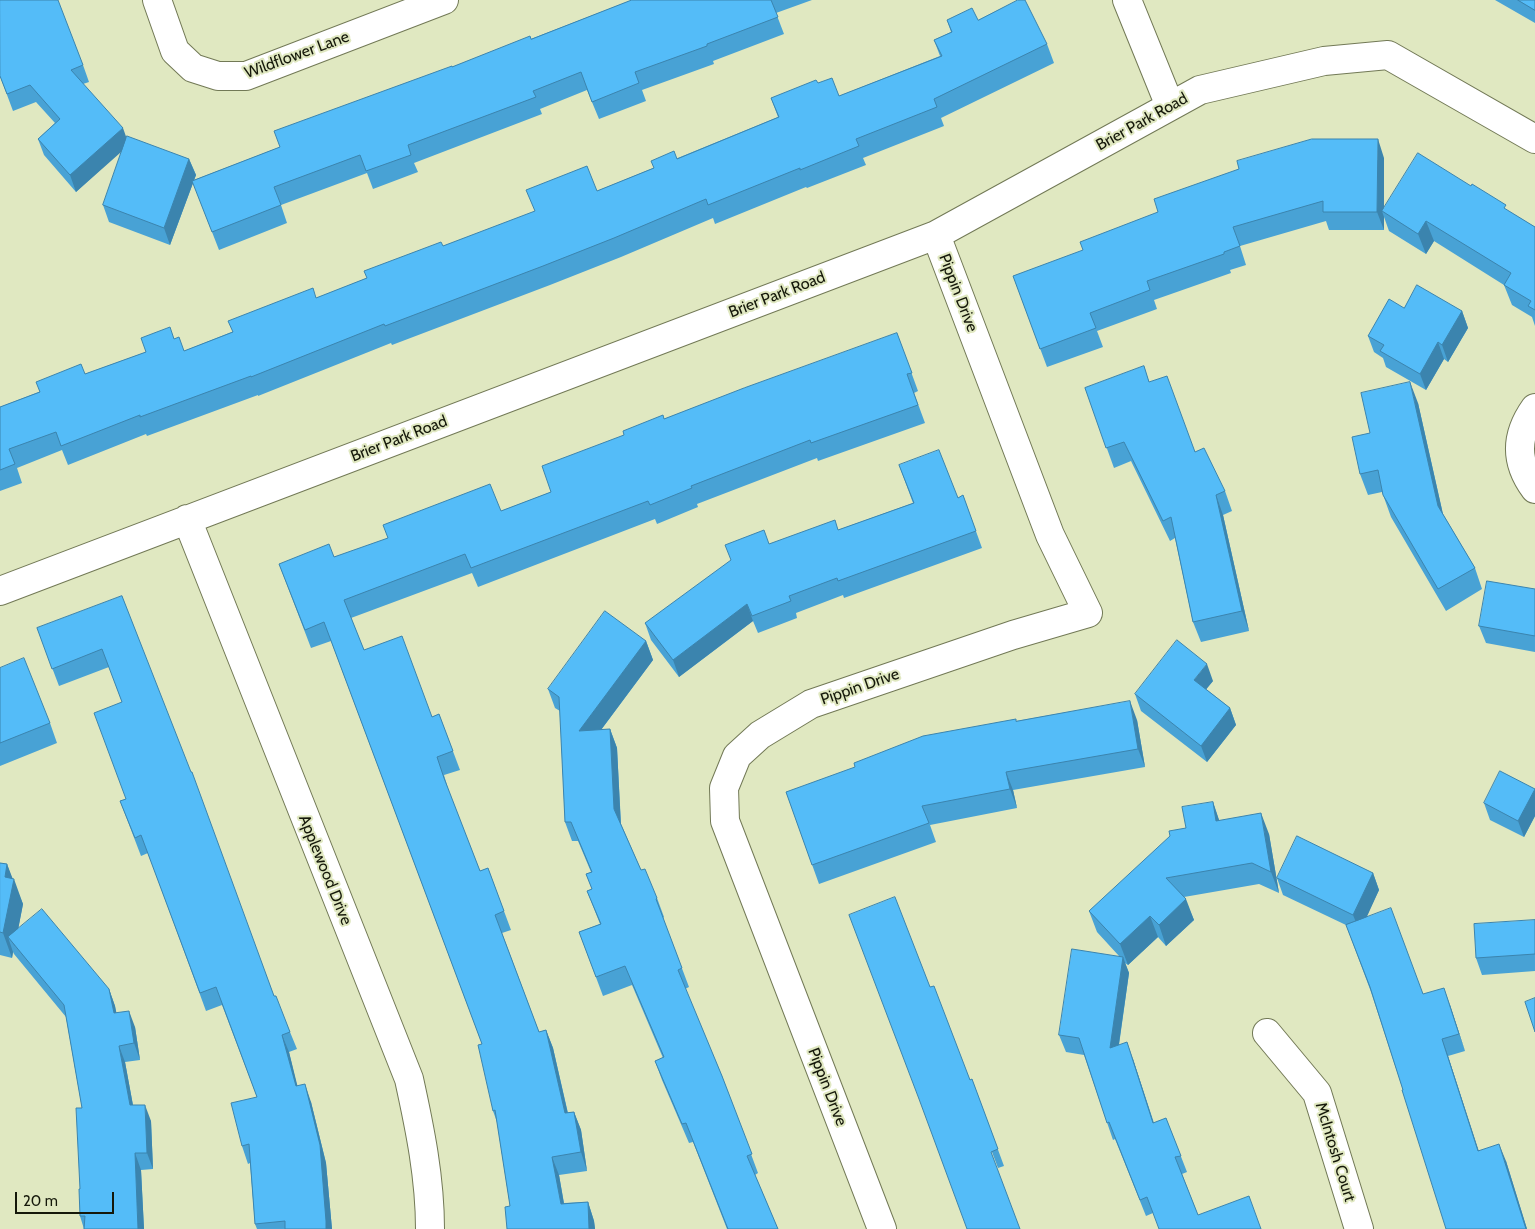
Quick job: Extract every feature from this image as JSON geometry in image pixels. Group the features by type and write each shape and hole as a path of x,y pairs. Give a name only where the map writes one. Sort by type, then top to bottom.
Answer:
{"street":[{"name":"Wildflower Lane","path":"157,0 175,51 193,68 218,76 246,76 444,0"},
{"path":"1127,0 1170,106"},
{"name":"Brier Park Road","path":"0,591 936,235 1200,90 1324,61 1388,55 1535,139"},
{"name":"Pippin Drive","path":"882,1229 725,821 724,788 737,756 760,735 811,704 1013,635 1088,613 1050,535 936,235"},
{"path":"1535,408 1527,419 1520,438 1520,458 1526,478 1535,489"},
{"name":"Applewood Drive","path":"187,519 409,1079 424,1146 430,1204 430,1229"},
{"name":"McIntosh Court","path":"1266,1033 1317,1093 1359,1229"}],"building":[{"path":"0,0 58,0 83,65 71,70 123,128 70,175 38,139 60,119 30,85 7,94 0,76"},
{"path":"632,0 771,0 778,17 707,44 707,46 635,72 639,83 592,102 581,72 533,91 536,97 408,145 411,155 366,171 360,155 274,187 281,205 212,232 192,181 280,147 274,131 452,67 530,36 531,39"},
{"path":"1018,0 1025,0 1047,44 934,99 937,107 856,139 859,146 708,205 706,199 543,266 385,326 384,324 251,377 140,417 140,415 61,446 56,432 9,449 15,464 0,470 0,407 40,392 36,382 81,364 85,374 146,352 141,338 170,327 174,339 179,337 184,351 233,332 228,321 313,288 316,298 367,278 364,271 441,242 443,246 535,211 526,190 587,166 597,191 654,168 651,161 674,151 677,159 779,117 771,98 816,80 818,83 832,78 839,96 942,56 934,40 952,32 947,20 972,8 978,20"},
{"path":"1518,0 1535,0 1535,10"},
{"path":"127,136 189,159 164,228 103,205"},
{"path":"1312,139 1378,139 1377,212 1323,212 1323,201 1233,227 1240,246 1224,252 1224,254 1147,281 1150,290 1090,313 1096,328 1040,349 1013,276 1083,250 1080,242 1158,212 1154,199 1239,169 1237,161"},
{"path":"1418,153 1506,205 1504,208 1535,227 1535,310 1528,306 1531,301 1504,285 1511,273 1426,221 1418,234 1382,211"},
{"path":"1417,285 1462,311 1442,345 1438,342 1420,374 1380,351 1384,345 1368,336 1389,299 1404,308"},
{"path":"897,333 912,373 907,374 918,405 811,443 810,440 691,486 692,488 650,505 648,501 471,568 465,554 344,600 364,650 402,636 432,717 439,714 453,751 437,757 444,778 480,871 488,868 504,911 495,915 539,1032 546,1030 565,1113 574,1112 581,1152 552,1157 561,1204 588,1202 589,1229 507,1229 505,1207 510,1206 495,1110 493,1111 478,1045 482,1044 324,622 305,630 279,564 329,544 334,557 388,538 383,525 490,484 501,511 551,492 542,466 624,435 623,431 663,415 664,419"},
{"path":"1144,366 1149,382 1167,376 1195,452 1204,448 1225,491 1216,495 1242,611 1193,622 1171,517 1163,521 1124,442 1106,448 1085,388"},
{"path":"1410,382 1438,506 1475,568 1438,589 1383,495 1378,470 1360,474 1352,437 1370,433 1361,393"},
{"path":"939,450 958,498 963,495 976,531 838,581 837,578 789,596 791,601 752,616 747,604 673,660 645,623 731,560 725,545 764,530 769,544 835,520 838,530 914,503 899,465"},
{"path":"1487,581 1535,589 1535,636 1479,626"},
{"path":"122,596 192,772 274,996 276,996 290,1032 282,1035 296,1086 305,1084 320,1145 326,1229 285,1229 285,1221 255,1224 249,1144 242,1146 231,1103 257,1097 216,987 200,993 141,835 135,838 120,801 126,799 94,713 122,702 102,649 52,669 37,628"},
{"path":"605,611 646,641 579,731 610,729 614,809 641,870 645,869 657,898 682,968 678,970 722,1076 752,1154 747,1156 778,1229 728,1229 686,1123 682,1124 655,1061 664,1057 625,966 596,977 579,932 601,924 587,891 592,889 586,874 592,872 571,822 565,822 559,697 548,689"},
{"path":"1177,640 1207,664 1194,680 1230,708 1201,746 1135,694"},
{"path":"24,658 50,723 0,743 0,668"},
{"path":"1130,701 1138,749 1006,772 1010,789 922,806 929,823 812,865 786,792 855,767 854,763 923,736"},
{"path":"1500,771 1535,789 1518,821 1484,803"},
{"path":"1213,802 1216,821 1261,813 1271,872 1252,863 1166,878 1186,899 1159,925 1150,916 1120,944 1089,911 1170,836 1169,831 1186,828 1182,807"},
{"path":"1297,836 1373,873 1353,915 1277,878"},
{"path":"0,863 7,864 5,877 14,879 3,933 0,932"},
{"path":"895,897 930,987 934,986 970,1080 972,1079 998,1149 991,1152 1020,1229 967,1229 849,915"},
{"path":"1391,908 1423,994 1444,988 1459,1034 1442,1039 1478,1151 1499,1144 1526,1229 1446,1229 1370,987 1346,925"},
{"path":"42,909 109,989 114,1013 129,1011 134,1043 119,1046 130,1105 145,1105 147,1153 135,1153 138,1229 84,1229 85,1216 80,1216 76,1108 82,1108 64,1005 8,937"},
{"path":"1535,920 1535,954 1476,958 1474,924"},
{"path":"1072,949 1123,957 1110,1048 1127,1042 1153,1123 1166,1118 1181,1156 1175,1157 1198,1215 1249,1196 1261,1229 1159,1229 1147,1197 1140,1200 1109,1122 1107,1123 1079,1038 1059,1035"},
{"path":"1535,998 1535,1032 1525,1002"}]}
